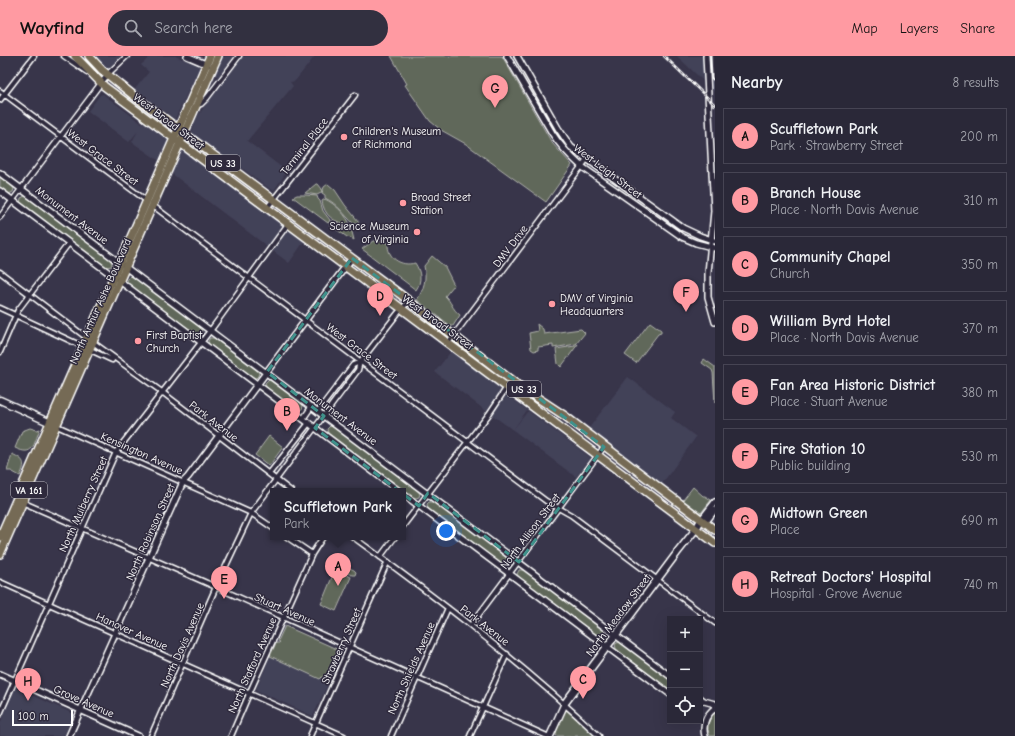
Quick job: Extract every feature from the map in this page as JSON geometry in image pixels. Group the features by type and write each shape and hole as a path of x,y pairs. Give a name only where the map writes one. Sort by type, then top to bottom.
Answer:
{"main road":[{"name":"West Broad Street","path":"75,56 98,81 447,344 507,387 715,543"},
{"name":"West Broad Street","path":"89,56 108,75 273,201 352,258 515,383 565,416 715,530"},
{"name":"North Arthur Ashe Boulevard","path":"210,56 210,66"},
{"name":"North Arthur Ashe Boulevard","path":"0,537 20,501 57,426 153,206 181,131 210,66 218,56"},
{"name":"North Arthur Ashe Boulevard","path":"181,131 196,106 203,82"},
{"name":"North Arthur Ashe Boulevard","path":"0,554 50,422 83,345 146,201 177,141"},
{"name":"Kensington Avenue","path":"0,400 57,426"},
{"name":"North Meadow Street","path":"550,736 565,703 657,579 703,521"}],"street":[{"path":"0,100 34,56"},
{"path":"64,56 98,81"},
{"path":"0,217 61,136 98,81 108,75 127,56"},
{"path":"187,56 210,66"},
{"path":"196,106 204,101 239,56"},
{"name":"West Leigh Street","path":"507,56 559,144 581,166 682,237 713,248"},
{"name":"West Leigh Street","path":"517,56 565,138 576,152 683,228 713,240"},
{"path":"715,77 714,58 706,58 714,211 713,248 708,272 708,297 715,322"},
{"path":"203,82 212,86 217,85"},
{"name":"West Grace Street","path":"0,91 546,501 571,515 715,623"},
{"name":"Terminal Place","path":"267,209 355,95"},
{"name":"DMV Drive","path":"447,344 586,159"},
{"name":"Monument Avenue","path":"0,173 667,674"},
{"path":"0,192 395,488"},
{"name":"North Mulberry Street","path":"0,714 116,452 201,342 288,224"},
{"path":"0,352 18,310 69,243"},
{"name":"North Robinson Street","path":"69,736 183,482 352,258"},
{"name":"Park Avenue","path":"0,272 87,338 92,346 125,366 162,392 287,488"},
{"name":"North Davis Avenue","path":"151,736 216,587 251,513 358,370 360,362 401,309 409,302"},
{"path":"0,308 83,345 92,346"},
{"name":"North Davis Avenue","path":"318,411 353,365 360,362"},
{"path":"406,522 468,442 507,387"},
{"path":"302,419 312,406"},
{"path":"269,474 308,423"},
{"name":"Kensington Avenue","path":"57,426 251,513 270,526"},
{"name":"North Allison Street","path":"471,625 604,447"},
{"path":"406,496 667,692"},
{"name":"Stuart Avenue","path":"20,501 149,557 547,736"},
{"name":"North Meadow Street","path":"703,521 715,502"},
{"name":"North Meadow Street","path":"703,521 715,510"},
{"path":"291,540 312,554"},
{"name":"North Stafford Avenue","path":"231,736 312,554 321,540"},
{"name":"Park Avenue","path":"357,540 471,625 507,654 565,703 598,736"},
{"path":"380,557 393,540"},
{"name":"Strawberry Street","path":"310,736 387,563"},
{"name":"Hanover Avenue","path":"0,582 184,663 249,694 344,736"},
{"name":"North Shields Avenue","path":"391,736 448,608"},
{"path":"470,736 507,654"},
{"name":"Grove Avenue","path":"0,674 138,736"},
{"path":"703,700 715,704"},
{"path":"704,735 704,727 707,717 715,708"}],"highlighted area":[{"path":"352,258 604,447 519,562 428,493 419,506 315,428 324,416 267,372"}],"shaded area":[{"path":"94,56 121,56 109,68 106,68"},
{"path":"151,56 175,56 200,66 175,119 135,89 149,72 141,65"},
{"path":"223,56 235,56 218,77 215,75"},
{"path":"242,56 315,56 295,81 290,82 293,86 247,141 285,170 285,174 274,190 270,189 229,160 193,134 192,131 196,119 202,110"},
{"path":"677,56 715,56 715,92"},
{"path":"103,94 141,123 143,122 168,140 158,160 132,142 138,131 129,142 88,111 100,95"},
{"path":"184,149 305,240 289,263 171,173 180,151"},
{"path":"452,350 500,386 501,390 486,411 435,372"},
{"path":"628,377 675,412 671,418 696,437 661,485 630,463 631,460 589,428"},
{"path":"507,395 527,410 513,430 491,414"},
{"path":"528,411 591,458 576,477 513,430"},
{"path":"284,625 343,651 313,716 256,690"},
{"path":"16,688 74,714 64,736 0,736 0,724"}],"green space":[{"path":"391,56 502,56 552,143 572,165 546,202 466,144 441,130 430,121 405,85 407,84"},
{"path":"0,177 12,186 14,189 13,192 9,194 0,187"},
{"path":"318,184 322,189 321,193 317,195 305,193"},
{"path":"328,184 335,190 359,222 354,224 337,206 325,198 325,195 322,193 324,187"},
{"path":"297,195 317,196 323,211 330,220 328,223 293,197"},
{"path":"25,196 111,260 112,266 106,267 20,203 21,198"},
{"path":"325,199 332,203 341,212 349,222 348,224 338,222 327,214 322,201"},
{"path":"332,221 351,228 354,240 347,237 329,224"},
{"path":"373,241 388,243 390,253 396,260 405,264 415,263 419,270 420,276 416,290 362,249"},
{"path":"432,256 445,267 454,285 445,296 460,315 453,326 417,300 424,283 424,266"},
{"path":"130,276 201,328 201,333 199,335 196,334 128,284 127,279"},
{"path":"650,322 661,330 661,333 658,334 636,363 625,355"},
{"path":"537,324 543,329 544,334 581,329 585,333 576,344 553,348 553,345 538,347 538,350 534,351 531,349 529,333 538,331"},
{"path":"210,338 214,338 258,371 258,376 256,378 253,377 209,344 208,341"},
{"path":"578,344 561,367 558,364 556,349 575,346"},
{"path":"704,359 715,367 715,403 713,373 712,370 702,363"},
{"path":"268,380 301,403 303,406 302,409 297,410 266,387 265,383"},
{"path":"330,426 333,427 418,491 420,494 419,497 413,497 406,492 406,488 401,488 328,433 327,429"},
{"path":"30,428 37,430 40,429 32,448 26,451 15,448 22,431"},
{"path":"269,436 283,447 269,466 255,455"},
{"path":"12,454 20,458 23,462 24,465 20,476 11,471 7,471"},
{"path":"693,487 703,496 711,500 701,513 683,500"},
{"path":"429,502 433,502 509,559 511,562 510,565 504,566 428,509 427,504"},
{"path":"331,560 354,570 356,572 355,575 328,565"},
{"path":"335,570 351,577 336,611 321,604"},
{"path":"519,570 524,570 607,633 609,636 608,639 602,639 519,577 517,574"},
{"path":"285,626 341,651 328,680 322,677 320,679 270,656 276,643 280,642 278,641"},
{"path":"619,642 667,678 667,688 616,649 615,644"},
{"path":"565,710 568,711 595,736 556,736 556,732"},
{"path":"715,712 715,736 710,736 708,723"}],"railway":[{"path":"664,56 715,105"}],"place":[{"name":"Midtown Green","path":"495,108"},
{"name":"Children's Museum of Richmond","path":"344,137"},
{"name":"Broad Street Station","path":"403,203"},
{"name":"Science Museum of Virginia","path":"417,232"},
{"name":"DMV of Virginia Headquarters","path":"552,304"},
{"name":"Fire Station 10","path":"686,312"},
{"name":"William Byrd Hotel","path":"380,316"},
{"name":"First Baptist Church","path":"138,341"},
{"name":"Branch House","path":"287,431"},
{"name":"Scuffletown Park","path":"338,586"},
{"name":"Fan Area Historic District","path":"224,599"},
{"name":"Community Chapel","path":"583,699"},
{"name":"Retreat Doctors' Hospital","path":"28,701"}]}
